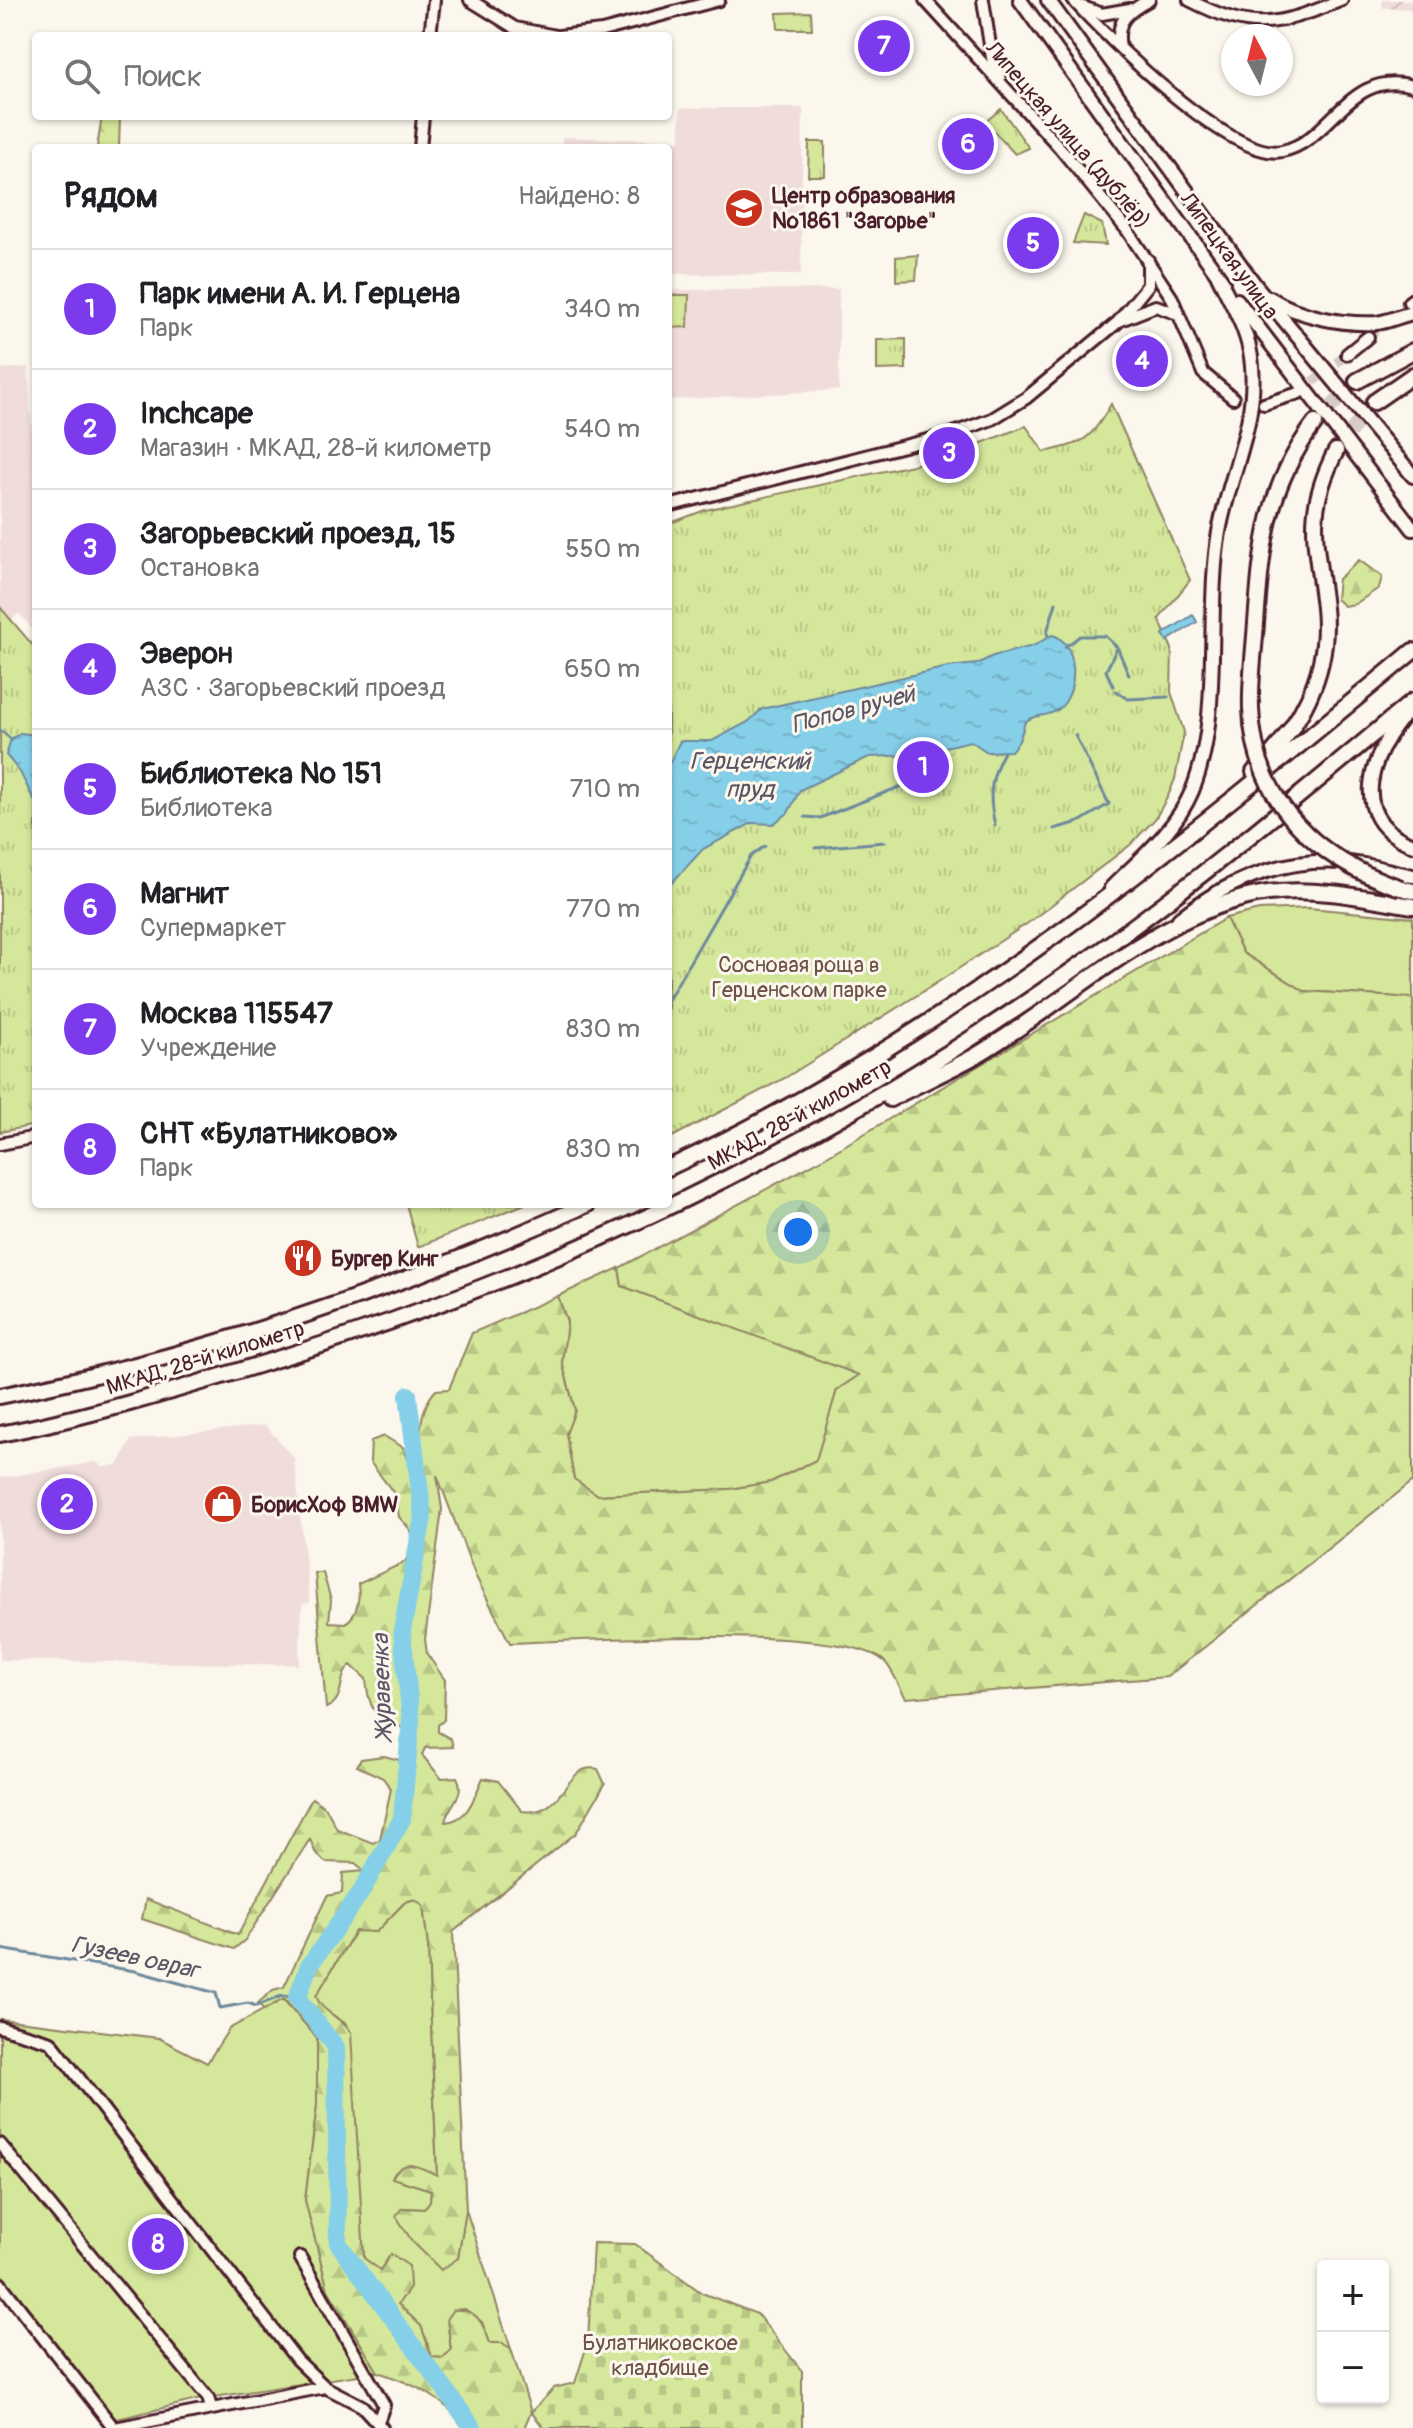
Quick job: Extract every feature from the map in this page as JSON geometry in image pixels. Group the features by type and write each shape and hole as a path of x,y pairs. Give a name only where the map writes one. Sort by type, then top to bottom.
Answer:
{"highway":[{"path":"1357,381 1413,351"},
{"path":"1374,402 1413,375"},
{"path":"1315,423 1288,463 1268,514 1256,623 1251,711 1254,739 1274,793 1307,837 1328,855 1362,876 1407,890"},
{"path":"1185,840 1279,748 1311,695 1325,635 1313,530 1320,493 1336,451"},
{"name":"МКАД, 28-й километр","path":"672,1166 808,1096 1049,942 1185,840 1413,651"},
{"name":"МКАД, 28-й километр","path":"672,1205 772,1158 827,1128 1022,1005 1118,938 1413,704"},
{"path":"772,1158 976,1056 1161,934 1207,910 1268,894 1333,893 1413,906"},
{"name":"МКАД, 28-й километр","path":"0,1396 148,1360 301,1315 480,1250 579,1208"},
{"name":"МКАД, 28-й километр","path":"0,1434 143,1400 393,1322 551,1261 665,1208"}],"main road":[{"name":"Липецкая улица","path":"1020,0 1218,276 1413,529"},
{"name":"Липецкая улица","path":"1048,0 1256,286 1413,476"},
{"path":"1049,942 1174,825 1199,773 1206,734 1218,534 1250,423 1253,396 1247,337 1218,276"},
{"path":"1256,286 1287,308 1328,319 1377,323 1413,320"},
{"path":"1377,323 1412,304"},
{"path":"1413,704 1379,750 1370,778 1370,792 1380,819 1392,833 1413,845"},
{"path":"1161,934 1229,884 1291,864 1362,864 1413,876"}],"street":[{"path":"430,32 434,0"},
{"path":"470,0 515,28 536,32"},
{"path":"593,32 719,0"},
{"name":"Липецкая улица (дублёр)","path":"925,0 1094,188 1148,260 1180,315 1203,373 1233,398"},
{"path":"983,0 992,58 1018,101"},
{"path":"1074,2 1102,14 1132,9 1149,0"},
{"path":"1189,0 1233,21 1283,23 1342,0"},
{"path":"1074,2 1155,81 1239,142 1267,152 1292,148 1348,102 1374,86 1413,86"},
{"path":"1120,48 1118,28 1132,9"},
{"path":"420,144 423,120"},
{"path":"672,505 951,434 992,419 1026,398 1118,322 1148,285 1148,260"},
{"path":"1118,322 1156,306 1172,309 1180,315"},
{"path":"1347,354 1368,337"},
{"path":"1264,404 1299,393"},
{"path":"0,1144 32,1138"},
{"path":"0,2027 51,2042 297,2360 325,2387 362,2406 382,2428"},
{"path":"0,2144 208,2398 211,2407"},
{"path":"300,2257 384,2405 379,2419 374,2418"},
{"path":"0,2283 114,2428 325,2387"}],"shaded area":[{"path":"1382,0 1413,0 1413,9 1383,8"},
{"name":"Центр образования №1861 \"Загорье\"","path":"680,108 803,108 801,275 672,274 672,144 562,144 562,137 680,141"},
{"name":"Центр образования №1861 \"Загорье\"","path":"839,289 839,390 672,400 672,290"},
{"path":"28,367 32,435 32,629 19,613 11,620 0,607 0,369"},
{"path":"265,1425 294,1458 310,1603 302,1604 299,1665 0,1660 0,1478 96,1462 103,1467 118,1465 131,1440"}],"green space":[{"path":"811,12 812,29 778,29 777,13"},
{"path":"1001,109 1029,148 1015,154 985,122"},
{"path":"101,120 120,120 119,144 98,144"},
{"path":"809,142 825,142 825,176 808,176"},
{"path":"1084,215 1102,224 1106,245 1073,243"},
{"path":"918,255 916,280 896,281 896,257"},
{"path":"672,295 689,295 688,327 672,328"},
{"path":"906,339 906,369 877,370 877,340"},
{"name":"Сосновая роща в Герценском парке","path":"1111,404 1190,580 1159,619 1172,649 1171,692 1184,732 1175,779 1155,819 1130,845 1028,923 785,1078 672,1137 672,522 705,510 940,459 1026,426 1044,452 1078,442 1098,425"},
{"path":"1359,560 1382,577 1379,588 1355,604 1344,606 1336,599 1338,579"},
{"path":"0,607 32,644 32,1126 0,1132"},
{"path":"1309,908 1413,918 1413,998 1304,991 1243,953 1226,918 1259,910"},
{"path":"1226,918 1243,953 1304,991 1413,998 1413,1481 1167,1677 906,1698 884,1661 859,1649 817,1642 706,1637 510,1643 476,1577 437,1475 442,1509 425,1639 427,1654 445,1680 444,1720 438,1725 438,1732 451,1739 453,1747 425,1748 422,1755 441,1778 457,1777 460,1789 445,1822 466,1812 483,1778 498,1781 522,1811 537,1811 548,1806 578,1773 587,1769 598,1769 605,1784 576,1833 453,1932 466,2210 458,2258 441,2270 412,2241 396,2216 402,2208 424,2209 430,2201 431,2190 392,2178 407,2165 437,2175 428,1946 423,1905 415,1899 405,1902 376,1932 355,1931 316,1996 323,2007 351,2033 364,2258 380,2270 391,2254 409,2266 410,2288 398,2304 421,2326 432,2357 443,2358 451,2350 447,2318 453,2310 473,2314 482,2323 490,2343 502,2343 511,2349 531,2412 524,2428 465,2428 437,2399 378,2372 328,2290 305,2200 317,2106 317,2038 284,1999 264,2010 258,2003 273,1990 284,1987 327,1896 342,1893 343,1873 365,1871 355,1863 325,1862 315,1852 310,1839 245,1940 234,1949 142,1919 146,1899 238,1935 312,1798 326,1808 337,1829 373,1843 380,1839 391,1789 383,1778 357,1766 361,1759 384,1756 399,1760 409,1749 413,1735 374,1710 366,1679 351,1665 346,1670 337,1699 326,1708 315,1573 323,1573 331,1600 329,1622 345,1623 353,1616 357,1606 358,1584 405,1562 414,1542 409,1528 399,1517 396,1496 370,1462 371,1441 384,1436 404,1448 416,1483 424,1483 420,1435 424,1410 436,1390 449,1389 472,1333 558,1296 567,1322 562,1362 575,1410 566,1434 574,1479 598,1495 730,1489 771,1482 816,1460 837,1390 859,1375 622,1286 619,1268 817,1162"},
{"path":"407,1208 515,1208 418,1247"},
{"path":"619,1268 622,1286 860,1375 837,1390 817,1460 771,1482 730,1489 598,1495 574,1480 566,1434 575,1410 562,1362 567,1322 558,1296"},
{"path":"415,1899 423,1905 428,1946 437,2176 393,2178 431,2190 430,2201 424,2209 403,2208 458,2258 466,2210 511,2349 502,2343 490,2343 482,2322 465,2309 453,2310 447,2319 451,2350 443,2358 432,2357 421,2326 398,2304 381,2271 370,2266 364,2258 346,2024 320,2006 316,1996 356,1930 376,1932 405,1902"},
{"path":"283,1999 317,2038 317,2106 305,2200 328,2290 378,2372 201,2399 109,2421 0,2289 0,2019 159,2038 207,2063 229,2029"},
{"name":"Булатниковское кладбище","path":"593,2243 635,2244 702,2293 757,2314 802,2371 802,2428 544,2428 531,2412 554,2388 575,2383 588,2342"}],"water":[{"path":"1193,615 1197,622 1167,641 1163,634"},
{"name":"Герценский пруд","path":"1052,635 1061,639 1071,656 1073,679 1066,701 1050,714 1025,722 1019,741 1011,751 987,752 971,741 910,755 869,757 800,790 788,813 773,824 752,823 703,849 672,883 672,758 680,741 712,741 748,722 762,709 948,667 977,664 993,656 1033,646"},
{"path":"20,733 32,734 32,796 20,772 6,755 11,739"}],"waterway":[{"path":"1048,637 1056,603"},
{"name":"Попов ручей","path":"1065,647 1080,636 1105,636 1117,647 1129,675"},
{"path":"1113,686 1106,671 1116,650"},
{"path":"1116,691 1128,699 1168,697"},
{"path":"0,730 12,740"},
{"path":"1054,829 1079,822 1109,804 1075,735"},
{"path":"995,825 991,805 992,787 1004,752"},
{"path":"805,817 820,818 902,786"},
{"path":"815,848 885,842"},
{"path":"672,993 751,856 765,846"},
{"name":"Журавенка","path":"408,1395 423,1517 402,1631 411,1720 402,1819 361,1892 309,1966 297,1998 336,2047 338,2243 473,2428"},
{"name":"Гузеев овраг","path":"0,1949 135,1971 216,1993 220,2008 248,2003 256,2006 282,1996 297,1998"}],"tunnel":[{"path":"1368,337 1409,302"},
{"path":"1301,391 1347,354"},
{"path":"1315,423 1357,381"},
{"path":"1337,449 1374,402"}],"place":[{"name":"Москва 115547","path":"884,46"},
{"name":"Магнит","path":"968,144"},
{"name":"Центр образования №1861 \"Загорье\"","path":"744,208"},
{"name":"Библиотека № 151","path":"1033,243"},
{"name":"Эверон","path":"1142,361"},
{"name":"Загорьевский проезд, 15","path":"949,453"},
{"name":"Парк имени А. И. Герцена","path":"923,767"},
{"name":"Бургер Кинг","path":"303,1258"},
{"name":"Inchcape","path":"67,1504"},
{"name":"БорисХоф BMW","path":"223,1504"},
{"name":"СНТ «Булатниково»","path":"158,2244"}]}
